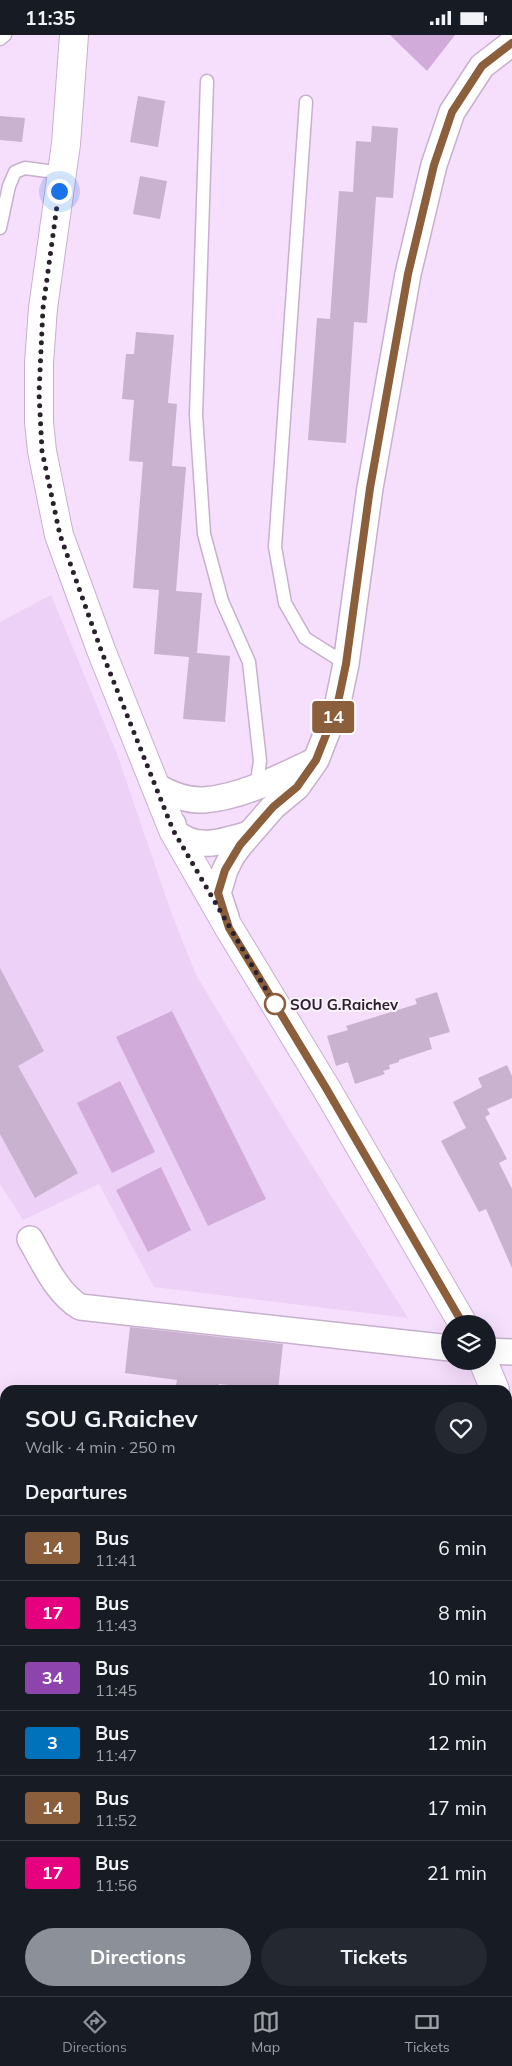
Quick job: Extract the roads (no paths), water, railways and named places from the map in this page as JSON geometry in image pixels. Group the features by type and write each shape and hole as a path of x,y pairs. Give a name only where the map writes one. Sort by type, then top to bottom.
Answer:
{"street":[{"path":"74,35 62,173 40,335 39,393 42,451 60,535 101,650 173,830 458,1315"},
{"path":"229,928 218,893 232,856 273,807 297,787 316,760 337,707 346,664 370,488 408,274 434,165 452,112 482,66 512,43"},
{"path":"173,830 175,816 180,809 189,804 256,788 316,760"},
{"path":"156,785 181,797 204,800"},
{"path":"173,830 185,840 200,844 224,842 249,834"},
{"path":"30,1239 60,1289 70,1301 80,1307 441,1347"},
{"path":"496,1351 512,1352"},
{"path":"487,1370 493,1385"}],"lane":[{"path":"0,39 4,35"},
{"path":"510,35 512,43"},
{"path":"207,81 196,415 204,534 222,601 249,661 260,761 256,788"},
{"path":"306,102 275,547 285,603 305,638 346,664"},
{"path":"0,228 9,186 15,172 25,168 62,173"}],"place":[{"name":"SOU G.Raichev","path":"275,1004"}]}
